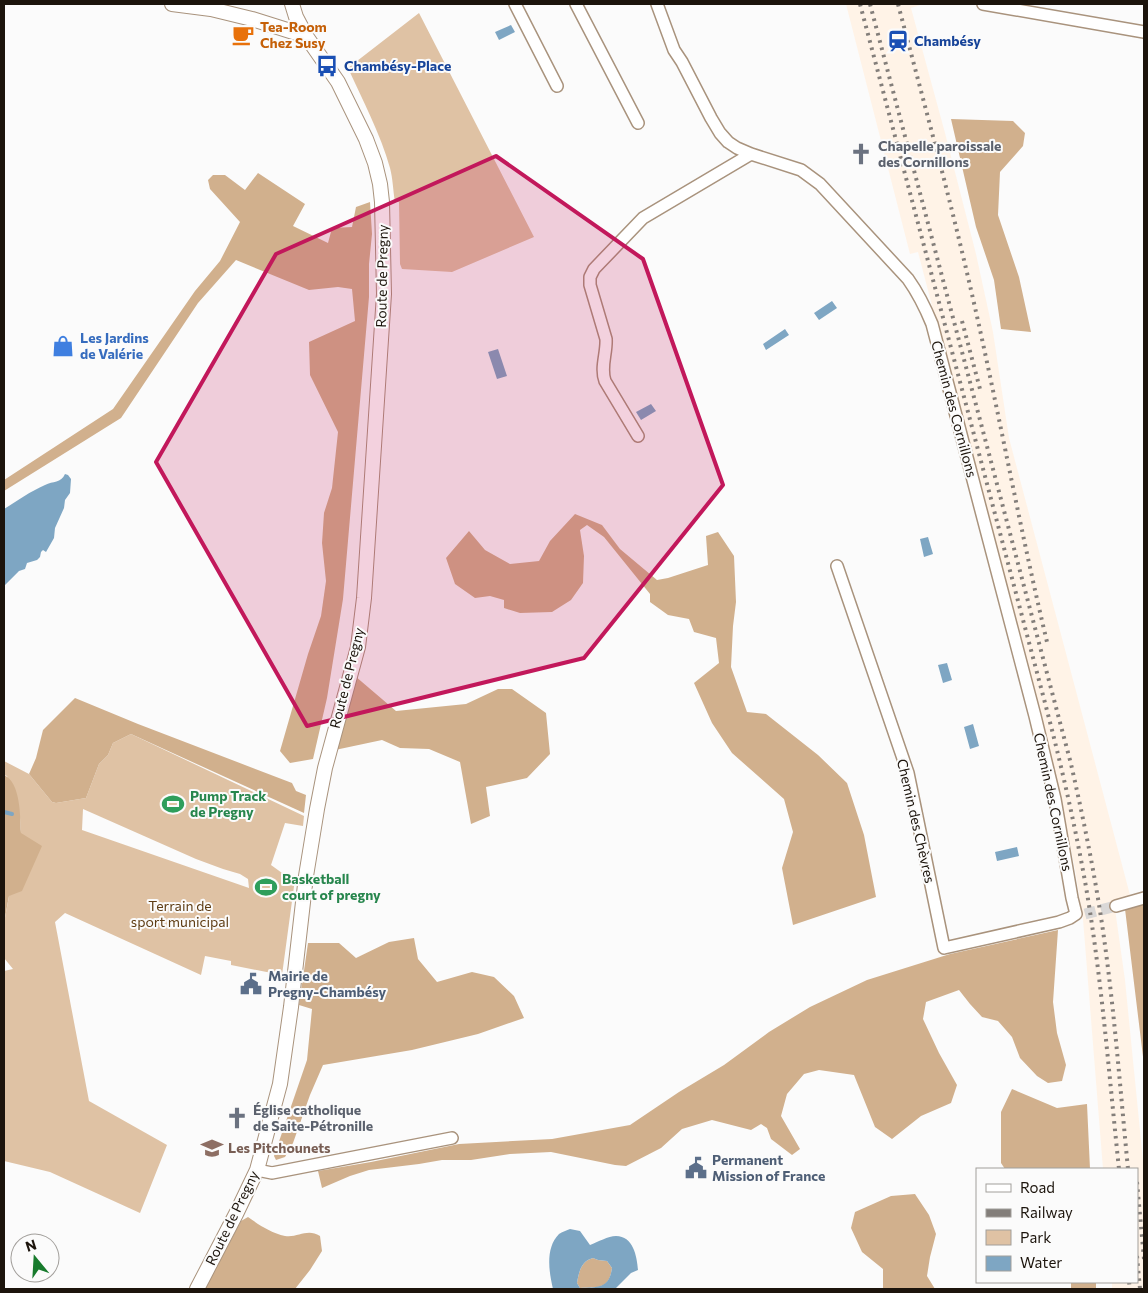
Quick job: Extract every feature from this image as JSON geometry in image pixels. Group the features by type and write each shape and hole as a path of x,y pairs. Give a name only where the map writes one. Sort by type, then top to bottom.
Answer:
{"street":[{"path":"172,4 211,9 252,19 306,36"},
{"name":"Route de Pregny","path":"197,1289 257,1170 281,1075 316,809 325,768 358,647 364,598 384,294 380,184 366,139 344,93 306,36 296,17 292,4"},
{"path":"514,4 557,86"},
{"path":"576,4 638,123"},
{"name":"Chemin des Cornillons","path":"657,4 674,50 716,126 728,142 751,154 801,170 820,184 908,279 919,294 932,324 1035,716 1055,799 1072,898 1080,914"},
{"path":"983,4 1144,32"},
{"path":"638,436 603,375 606,339 590,285 590,278 594,269 643,218 751,154"},
{"name":"Chemin des Chèvres","path":"837,566 908,773 944,948 1059,922 1080,914"},
{"path":"1116,906 1144,898"},
{"path":"257,1170 272,1173 452,1138"}],"highlighted area":[{"path":"496,156 643,259 723,485 584,658 307,726 156,462 276,254"}],"shaded area":[{"path":"846,4 920,4 911,8 976,254 993,332 1009,438 1130,895 1114,902 1125,980 1144,1171 1144,1289 1112,1289 1112,1283 1138,1283 1138,1168 1103,1168 1083,919 1065,820 918,252 910,254"},
{"path":"951,119 1013,121 1025,133 1023,146 1000,172 998,215 1019,277 1031,332 1001,329 994,280 976,227"},
{"path":"258,173 305,204 293,226 328,243 332,228 352,227 356,207 370,202 372,234 369,264 369,297 343,599 327,698 313,759 290,763 280,751 321,616 326,581 322,543 324,513 332,488 338,432 310,375 309,342 355,321 352,289 338,287 309,290 236,260 198,303 121,418 4,491 4,480 113,409 195,291 220,261 240,222 210,189 208,180 213,175 225,175 245,190"},
{"path":"575,514 602,525 620,549 657,580 708,565 706,536 718,532 734,556 736,602 731,667 747,712 766,714 818,755 847,783 864,835 876,897 793,925 782,868 793,832 784,799 732,753 712,723 694,683 719,663 716,638 694,632 689,619 668,615 650,602 650,594 604,537 587,525 580,530 584,556 583,583 571,600 552,612 520,613 504,608 504,600 490,596 475,598 455,584 446,558 469,531 485,550 510,564 539,561 550,541"},
{"path":"355,676 396,711 466,704 498,689 512,689 546,713 550,754 527,778 486,787 490,816 471,824 460,762 429,749 400,748 382,740 335,750"},
{"path":"75,698 292,783 296,791 306,795 304,813 131,734 113,743 108,755 99,764 86,798 52,802 29,774 36,758 43,730"},
{"path":"4,775 10,779 17,792 21,833 42,846 22,891 9,896 4,923"},
{"path":"1144,903 1144,1065 1125,909"},
{"path":"1058,930 1053,1002 1057,1033 1066,1065 1062,1081 1048,1083 1037,1076 1020,1058 1012,1037 998,1021 982,1017 959,990 926,1002 923,1019 957,1085 951,1103 921,1116 892,1139 875,1127 854,1075 819,1070 804,1074 787,1094 781,1116 800,1149 792,1155 771,1139 767,1128 761,1124 751,1130 712,1120 682,1129 661,1148 626,1166 551,1152 510,1154 471,1160 442,1160 369,1170 322,1188 318,1171 459,1144 552,1139 630,1125 724,1065 769,1032 810,1007 867,980 950,954"},
{"path":"414,938 418,959 437,982 472,972 494,977 514,996 524,1018 478,1034 412,1050 323,1065 293,1143 285,1157 276,1160 274,1156 307,1060 312,1009 299,1005 308,943 339,943 356,958 389,942"},
{"path":"1012,1089 1057,1108 1087,1104 1090,1168 1004,1168 1001,1163 1001,1112"},
{"path":"915,1194 929,1215 936,1234 927,1276 935,1289 883,1289 883,1269 862,1252 851,1228 855,1212 891,1196"},
{"path":"248,1217 280,1235 290,1236 311,1233 320,1236 322,1251 295,1289 205,1289 241,1221"},
{"path":"589,1259 607,1261 612,1268 611,1275 602,1286 580,1288 577,1283 581,1268"},
{"path":"1071,1283 1096,1283 1096,1289 1071,1289"}],"green space":[{"path":"419,13 534,237 452,272 402,269 400,264 399,202 395,202 390,168 376,130 348,68"},
{"name":"Terrain de sport municipal","path":"131,734 304,816 303,826 285,823 271,865 289,878 295,879 282,975 231,965 231,961 205,956 201,975 65,913 55,922 89,1101 167,1145 140,1213 50,1172 4,1161 4,971 13,969 4,958 4,923 21,833 20,817 7,776 4,775 4,761 29,774 52,802 56,803 86,798 99,764 108,755 113,743","holes":["83,809 196,859 240,874 248,879 249,888 82,830"]}],"water":[{"path":"511,25 515,32 499,40 495,32"},
{"path":"832,301 837,308 819,320 814,313"},
{"path":"785,329 789,335 766,350 763,344"},
{"path":"498,349 507,376 497,379 488,352"},
{"path":"651,404 656,411 641,420 636,412"},
{"path":"65,474 71,479 70,493 65,500 64,508 55,528 54,538 46,552 43,550 37,560 27,563 25,569 19,571 4,586 4,509 40,487 59,480"},
{"path":"928,537 933,554 924,557 920,539"},
{"path":"947,663 952,680 943,683 938,665"},
{"path":"973,724 979,746 970,749 964,727"},
{"path":"1017,847 1019,856 997,861 995,852"},
{"path":"570,1229 580,1231 590,1245 613,1236 626,1239 635,1253 638,1270 631,1273 615,1289 553,1289 549,1268 550,1253 559,1234","holes":["589,1259 607,1261 612,1268 608,1280 597,1287 580,1288 577,1283 583,1264"]}],"waterway":[{"path":"4,812 12,814"}],"tunnel":[{"path":"1085,914 1116,906"}],"railway":[{"path":"860,4 1047,709 1071,811 1086,887 1096,958 1119,1168"},
{"path":"870,4 1071,764 1102,924 1128,1168"},
{"path":"898,4 945,182 971,290 1047,642"},
{"path":"962,321 980,389"},
{"path":"1138,1193 1144,1259"},
{"path":"1138,1267 1140,1289"},
{"path":"1129,1283 1130,1289"}],"place":[{"name":"Tea-Room Chez Susy","path":"243,35"},
{"name":"Chambésy","path":"898,41"},
{"name":"Chambésy-Place","path":"327,66"},
{"name":"Chapelle paroissale des Cornillons","path":"861,154"},
{"name":"Les Jardins de Valérie","path":"63,346"},
{"name":"Pump Track de Pregny","path":"173,804"},
{"name":"Basketball court of pregny","path":"266,887"},
{"name":"Mairie de Pregny-Chambésy","path":"251,984"},
{"name":"Église catholique de Saite-Pétronille","path":"237,1118"},
{"name":"Les Pitchounets","path":"212,1148"},
{"name":"Permanent Mission of France","path":"696,1168"}]}
